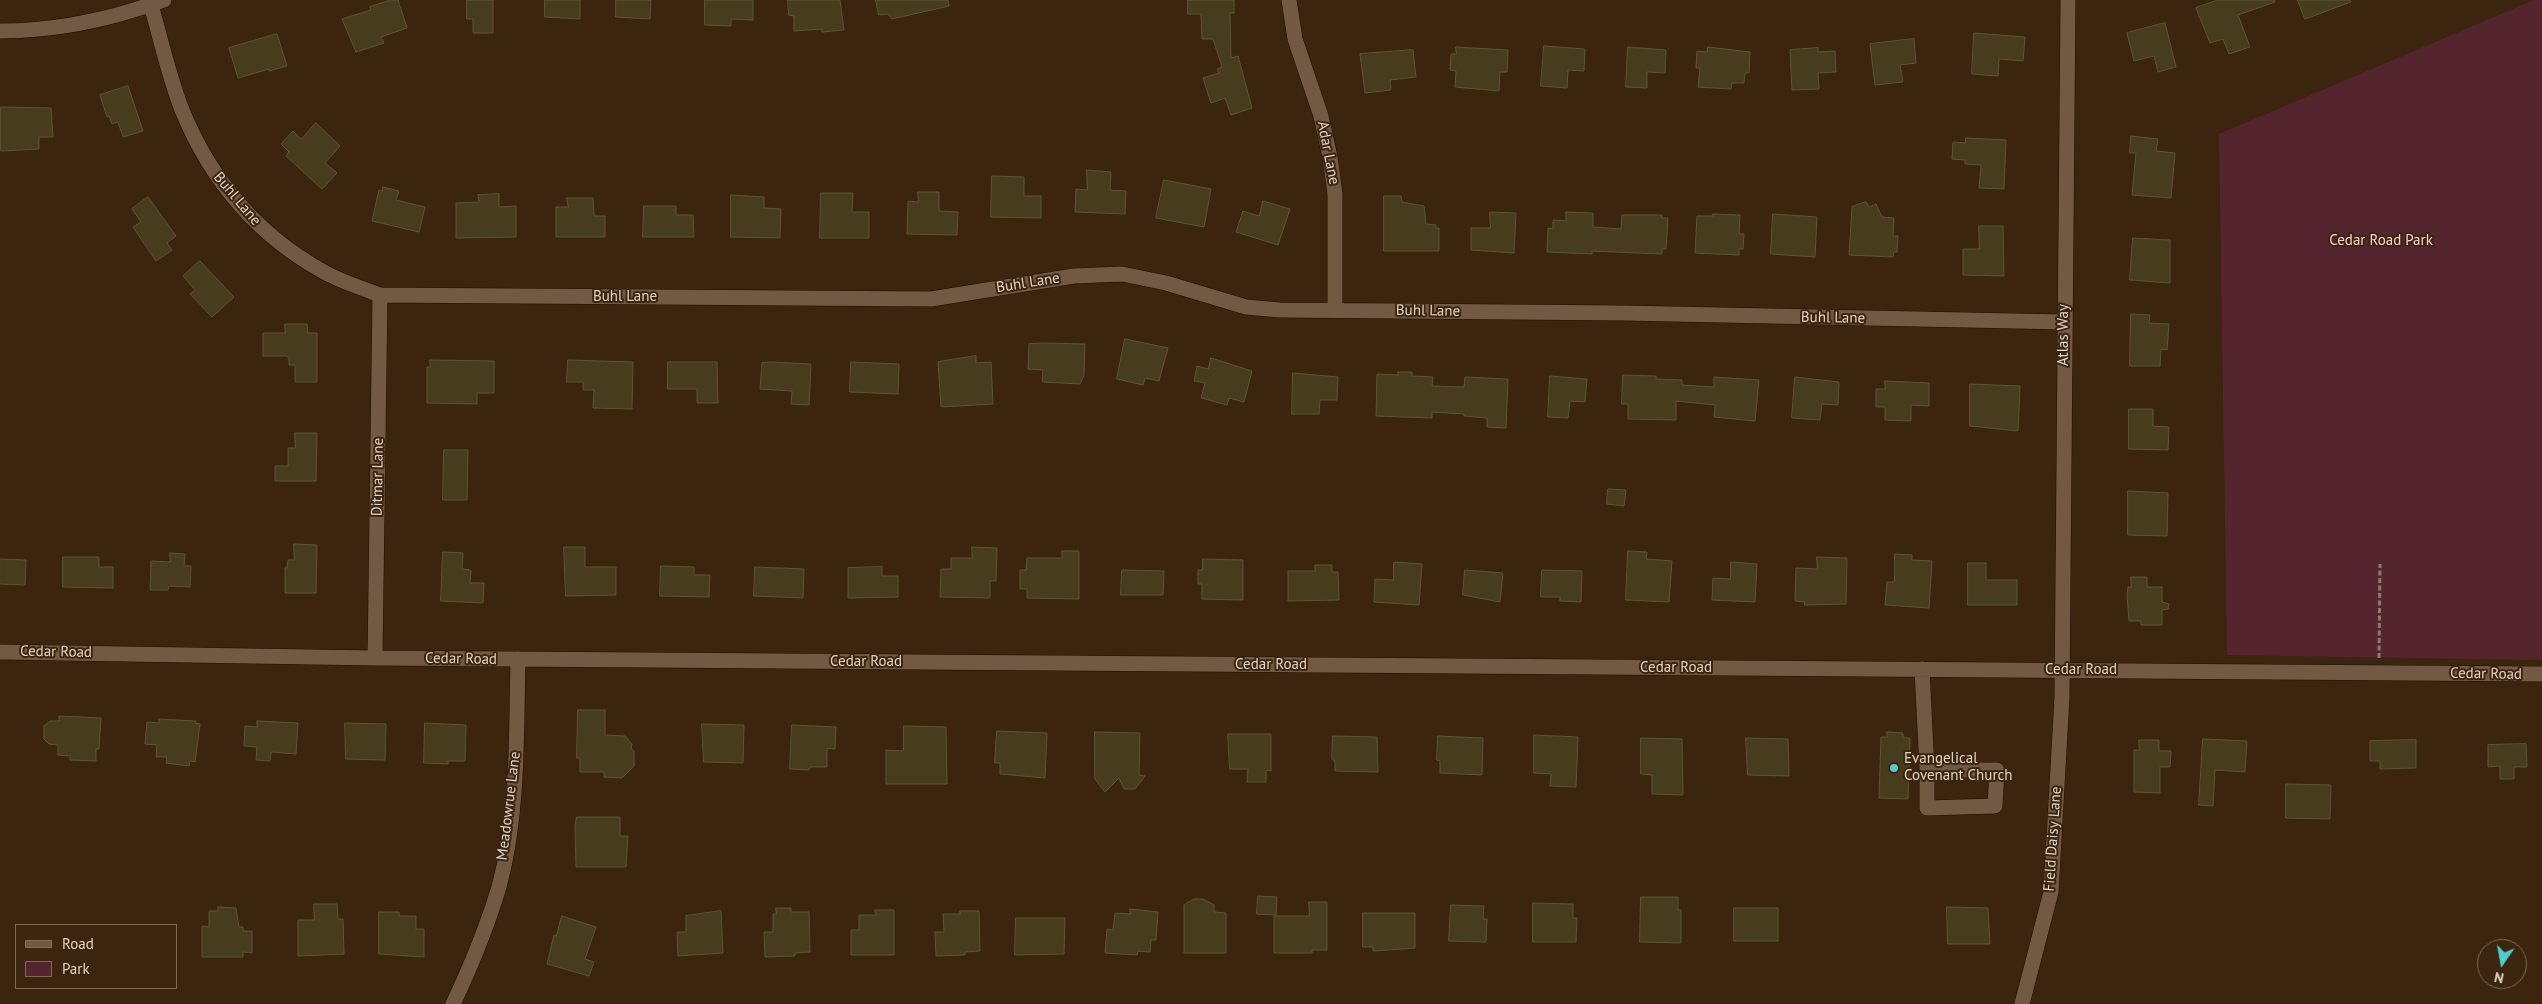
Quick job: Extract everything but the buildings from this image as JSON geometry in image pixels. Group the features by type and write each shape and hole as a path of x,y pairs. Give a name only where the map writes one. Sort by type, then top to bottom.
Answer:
{"street":[{"name":"Adar Lane","path":"1289,0 1295,40 1321,116 1330,157 1335,194 1335,310"},
{"name":"Atlas Way","path":"2063,670 2064,322 2068,0"},
{"name":"Buhl Lane","path":"157,2 182,109 204,158 232,199 270,237 325,273 380,295 931,299 1074,276 1122,274 1166,282 1246,307 1280,310 2064,322"},
{"path":"0,30 33,31 82,23 157,2"},
{"name":"Ditmar Lane","path":"375,658 380,295"},
{"name":"Cedar Road","path":"0,652 375,658 2542,674"},
{"name":"Meadowrue Lane","path":"454,1004 474,958 499,886 511,822 517,742 518,659"},
{"path":"1922,669 1927,808 1995,806 1997,770 1927,770"},
{"name":"Field Daisy Lane","path":"2022,1004 2051,892 2063,670"}],"path":[{"path":"2379,673 2380,564"}],"green space":[{"name":"Cedar Road Park","path":"2534,0 2542,0 2542,660 2227,655 2219,134"}],"place":[{"name":"Evangelical Covenant Church","path":"1894,768"}]}
